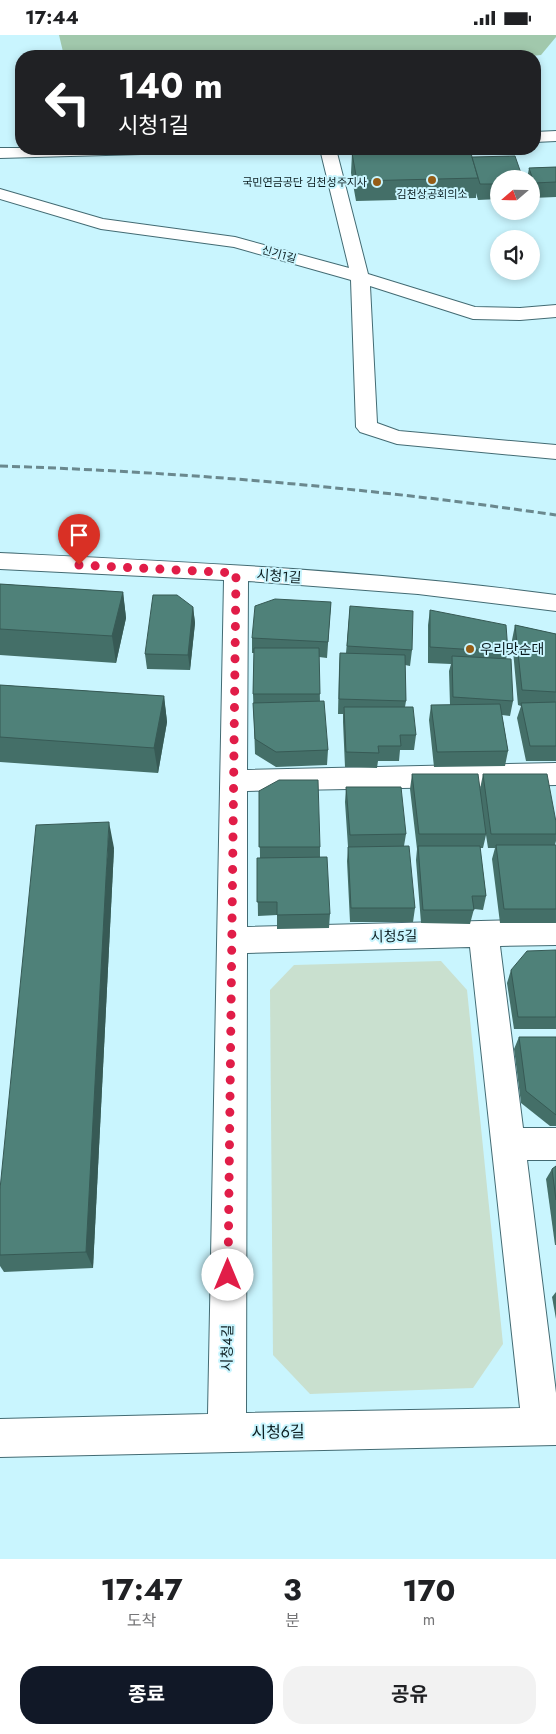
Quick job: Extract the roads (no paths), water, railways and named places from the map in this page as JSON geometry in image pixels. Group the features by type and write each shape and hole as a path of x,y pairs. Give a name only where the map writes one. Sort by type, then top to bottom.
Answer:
{"street":[{"path":"541,137 556,136"},
{"path":"0,153 15,153"},
{"path":"330,155 360,277 367,427 397,437 556,453"},
{"name":"신기1길","path":"0,194 101,224 235,242 360,277 473,313 556,311"},
{"name":"시청1길","path":"0,561 236,573 413,585 497,594 556,603"},
{"name":"시청4길","path":"226,1433 236,573"},
{"path":"234,781 556,774"},
{"name":"시청5길","path":"232,940 556,932"},
{"path":"484,934 508,1144 548,1426"},
{"path":"508,1144 556,1144"},
{"name":"시청6길","path":"0,1438 548,1426"}],"railway":[{"path":"0,466 140,472 348,489 556,515"}],"place":[{"name":"김천상공회의소","path":"432,180"},
{"name":"국민연금공단 김천성주지사","path":"377,182"},
{"name":"우리맛순대","path":"470,649"}]}
